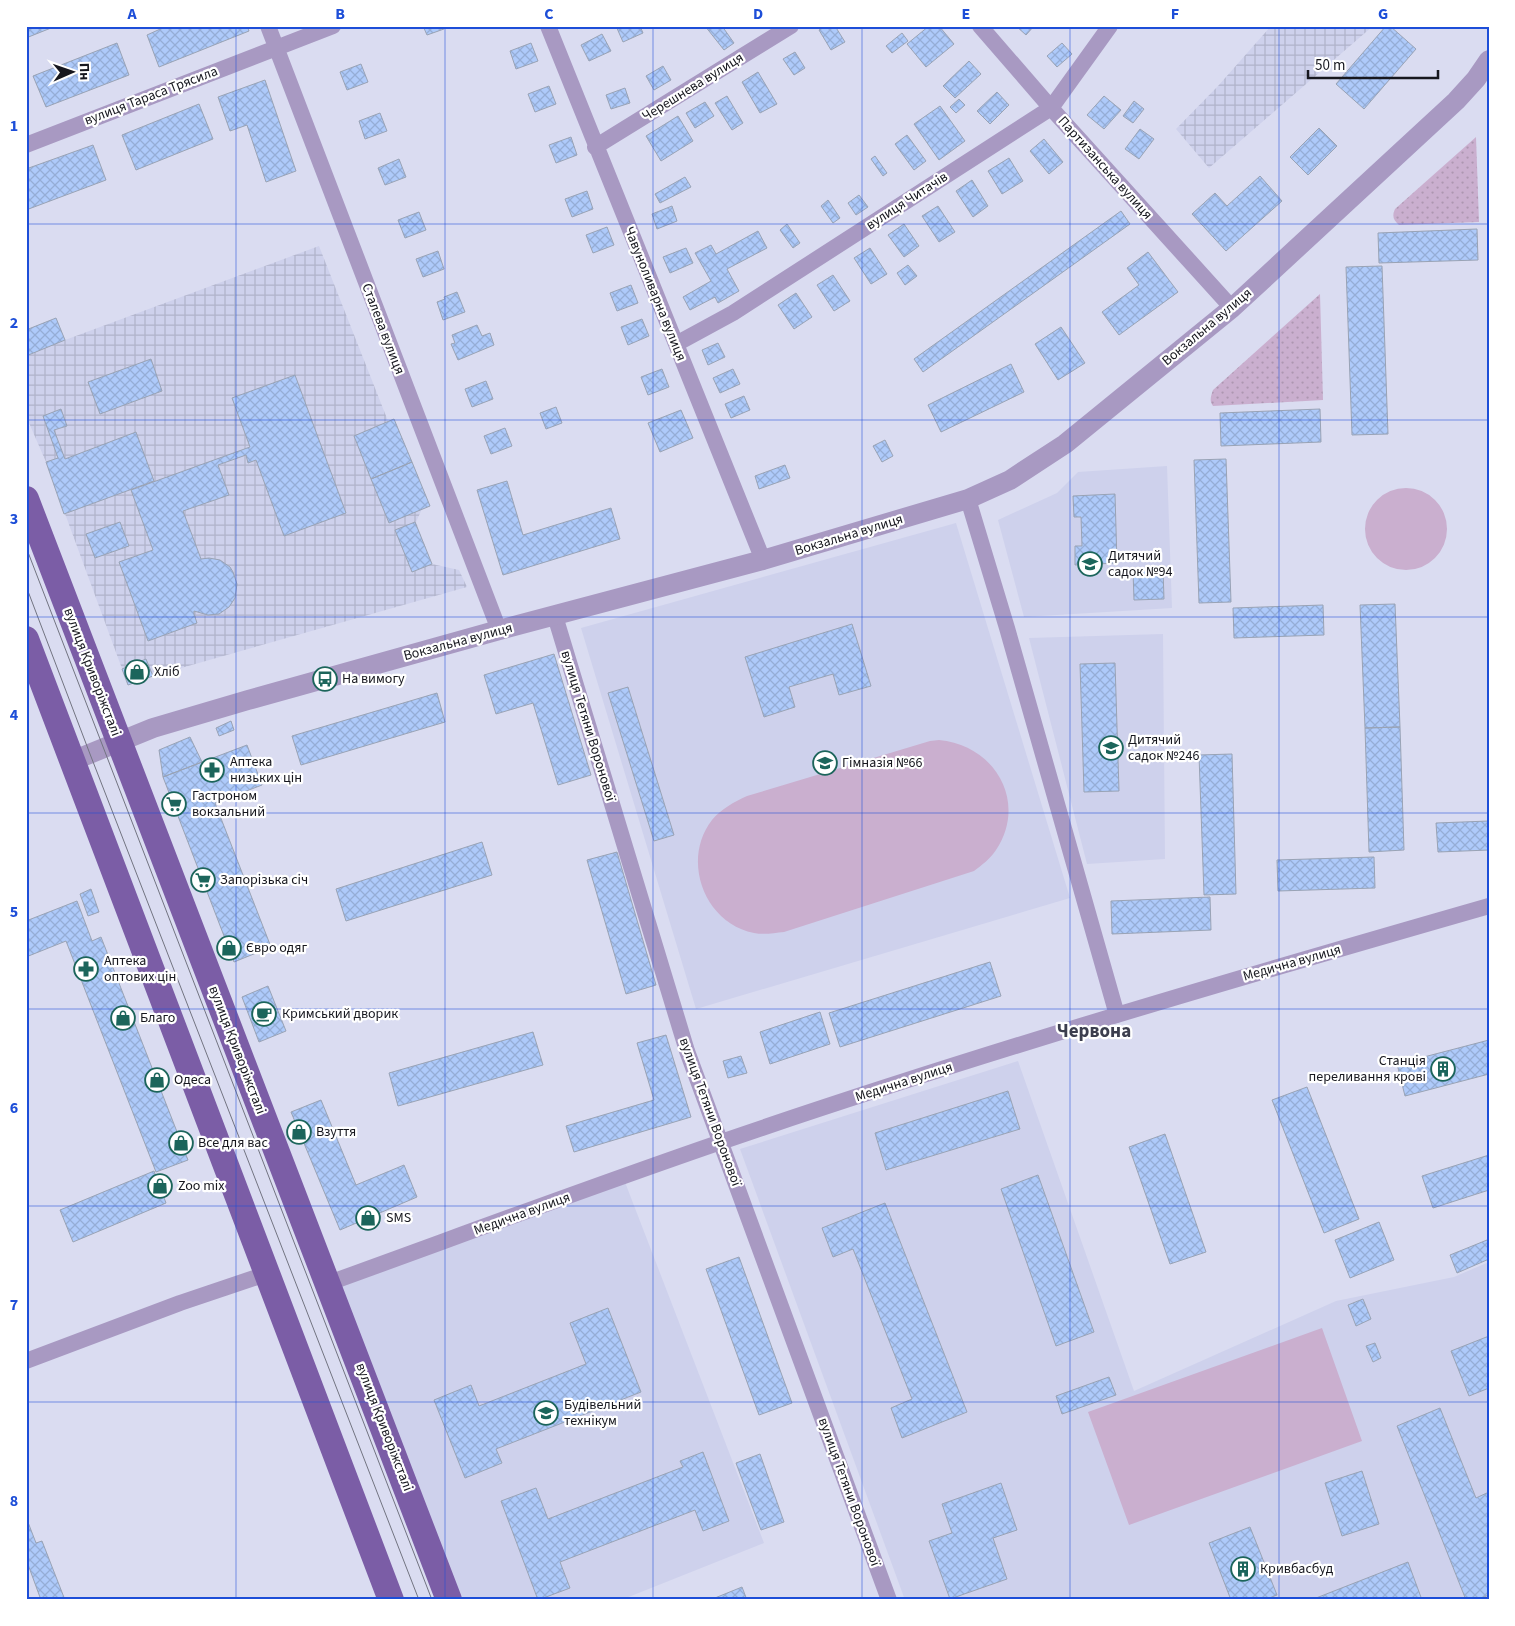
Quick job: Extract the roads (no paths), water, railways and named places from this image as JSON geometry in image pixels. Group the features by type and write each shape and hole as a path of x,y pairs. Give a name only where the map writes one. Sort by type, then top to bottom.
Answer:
{"main road":[{"name":"вулиця Криворіжсталі","path":"26,500 449,1600"},
{"path":"26,639 391,1600"}],"street":[{"name":"Сталева вулиця","path":"268,26 499,630"},
{"name":"вулиця Тараса Трясила","path":"26,145 333,26"},
{"name":"Чавуноливарна вулиця","path":"548,26 595,147 763,560"},
{"name":"Черешнева вулиця","path":"595,147 791,26"},
{"name":"Партизанська вулиця","path":"980,26 1051,108 1232,308"},
{"name":"вулиця Читачів","path":"676,344 733,313 1051,108 1110,26"},
{"name":"Вокзальна вулиця","path":"72,761 153,728 499,630 763,560 968,499 1010,480 1065,444 1232,308 1456,101 1476,79 1489,60"},
{"path":"968,499 1007,628 1117,1015"},
{"name":"вулиця Тетяни Воронової","path":"555,616 687,1051 889,1600"},
{"name":"Медична вулиця","path":"328,1283 722,1142 1022,1043 1489,906"},
{"path":"26,1361 180,1303 266,1274"}],"tram line":[{"path":"26,547 432,1600"},
{"path":"26,586 419,1600"}],"place":[{"name":"Дитячий садок №94","path":"1090,564"},
{"name":"Хліб","path":"137,672"},
{"name":"На вимогу","path":"325,679"},
{"name":"Дитячий садок №246","path":"1111,748"},
{"name":"Гімназія №66","path":"825,763"},
{"name":"Аптека низьких цін","path":"212,770"},
{"name":"Гастроном вокзальний","path":"174,804"},
{"name":"Запорізька січ","path":"203,880"},
{"name":"Євро одяг","path":"229,948"},
{"name":"Аптека оптових цін","path":"86,969"},
{"name":"Кримський дворик","path":"264,1014"},
{"name":"Благо","path":"123,1018"},
{"name":"Станція переливання крові","path":"1443,1069"},
{"name":"Одеса","path":"157,1080"},
{"name":"Взуття","path":"299,1132"},
{"name":"Все для вас","path":"181,1143"},
{"name":"Zoo mix","path":"160,1186"},
{"name":"SMS","path":"368,1218"},
{"name":"Будівельний технікум","path":"546,1413"},
{"name":"Кривбасбуд","path":"1243,1569"}],"district":[{"name":"Червона","path":"1094,1031"}]}
